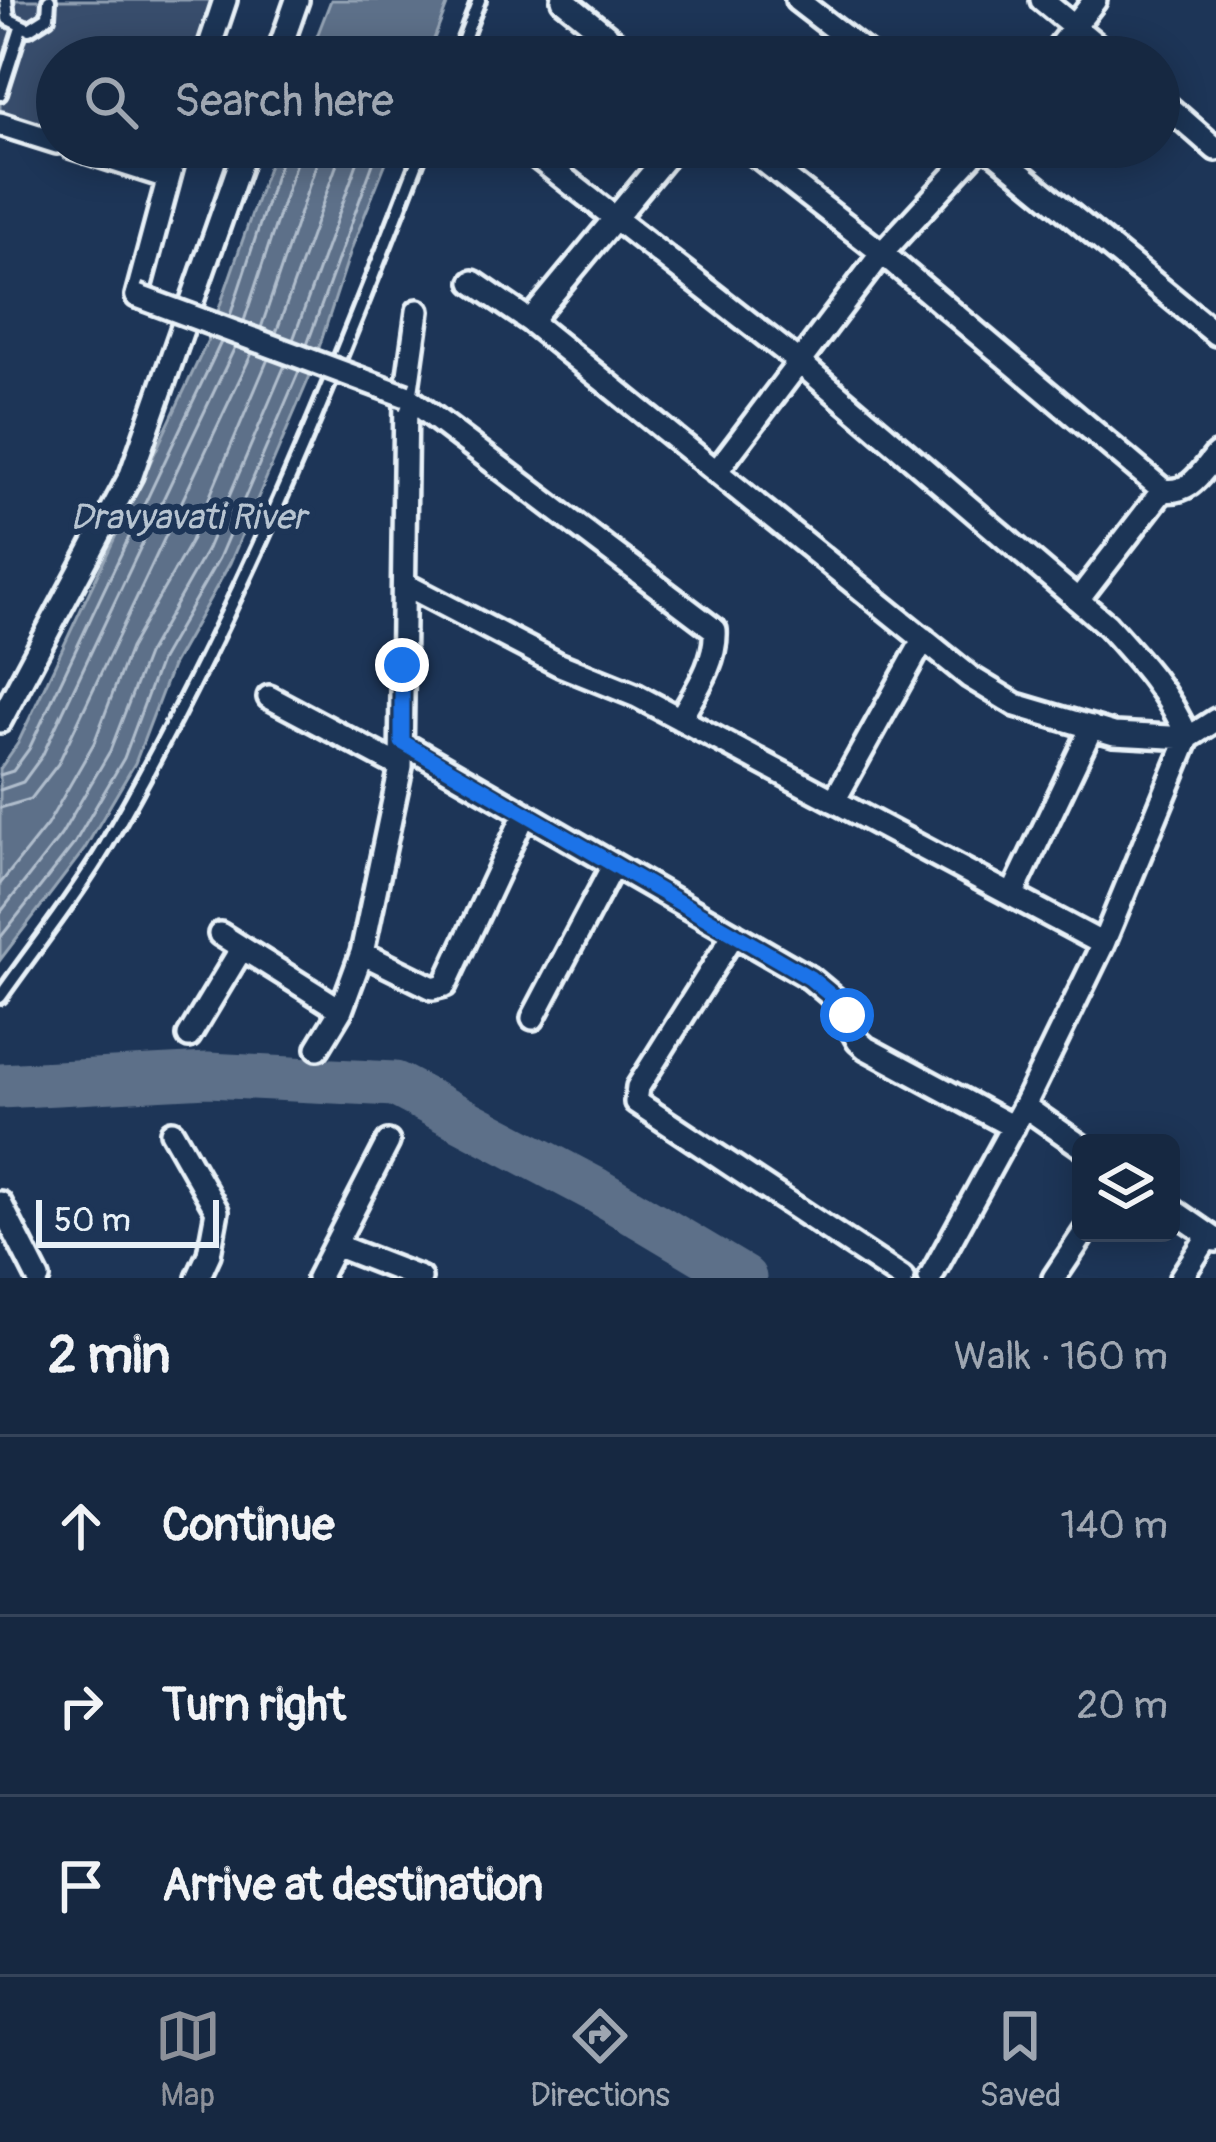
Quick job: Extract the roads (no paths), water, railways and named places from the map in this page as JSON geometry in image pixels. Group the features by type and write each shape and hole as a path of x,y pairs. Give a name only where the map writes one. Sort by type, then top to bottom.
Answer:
{"street":[{"path":"213,36 225,0"},
{"path":"285,36 297,0"},
{"path":"562,0 607,36"},
{"path":"797,0 844,36"},
{"path":"1042,0 1088,36"},
{"path":"1067,36 1095,0"},
{"path":"1180,117 1216,149"},
{"path":"0,124 36,135"},
{"path":"139,168 167,177"},
{"path":"170,168 137,296 406,396 715,630 716,643 703,680 680,719"},
{"path":"0,721 131,475 239,168"},
{"path":"552,168 798,361 1107,625 1150,674 1177,712 1188,738"},
{"path":"530,321 657,168"},
{"path":"773,168 1163,490 1189,487 1216,455"},
{"path":"716,472 882,254 964,168"},
{"path":"1011,168 1214,328"},
{"path":"473,282 530,321 970,677 1016,705 1114,734 1188,738"},
{"path":"318,1048 341,1010 362,953 401,766 406,396 418,310"},
{"path":"1078,600 1163,490"},
{"path":"406,585 560,665 680,719 1103,944"},
{"path":"834,801 923,639"},
{"path":"269,698 401,766"},
{"path":"930,1278 1024,1106 1103,944 1188,738 1216,720"},
{"path":"1012,895 1092,727"},
{"path":"402,742 810,978 834,998 866,1048 1013,1127"},
{"path":"362,953 434,988 445,985 524,816"},
{"path":"533,1018 613,866"},
{"path":"220,934 341,1010"},
{"path":"734,934 638,1087 636,1102 902,1278"},
{"path":"189,1036 242,948"},
{"path":"1024,1106 1072,1140"},
{"path":"172,1132 217,1211 209,1254 198,1278"},
{"path":"318,1278 388,1142"},
{"path":"0,1203 38,1278"},
{"path":"1180,1215 1212,1237 1180,1278"},
{"path":"1054,1278 1078,1242"},
{"path":"335,1245 420,1278"}],"lane":[{"path":"6,0 8,19 21,28 43,23 50,0"},
{"path":"465,36 479,0"},
{"path":"0,94 21,28"},
{"path":"0,997 102,851 212,652 344,352 415,168"}],"water":[{"path":"331,0 449,0 435,36 317,36"},
{"name":"Dravyavati River","path":"268,168 384,168 309,378 230,563 172,666 135,763 84,850 0,960 0,769 18,743 208,340"}],"waterway":[{"path":"0,1086 208,1075 395,1084 596,1190 744,1278"}]}
